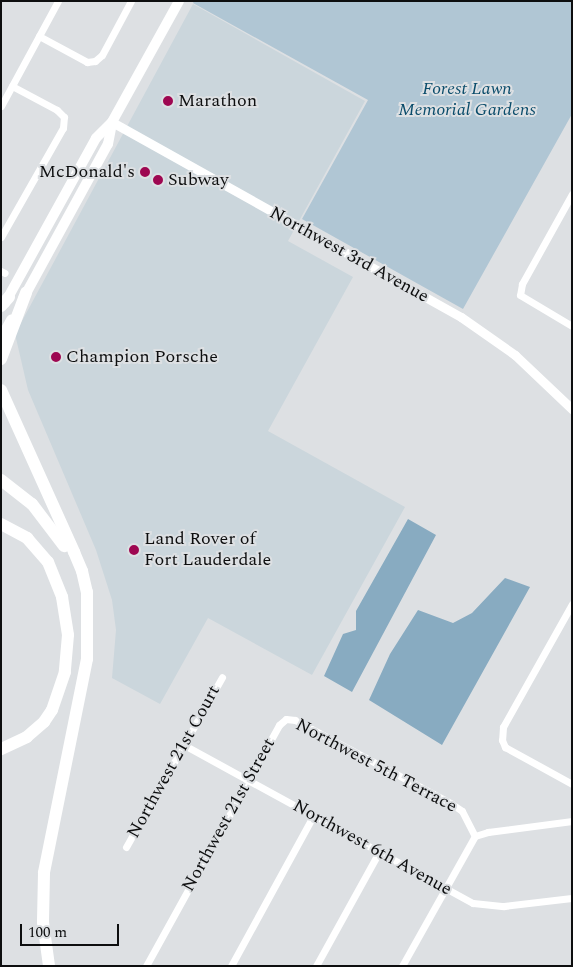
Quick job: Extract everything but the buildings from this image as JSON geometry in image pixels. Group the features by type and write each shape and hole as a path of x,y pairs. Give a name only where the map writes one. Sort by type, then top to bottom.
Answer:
{"highway":[{"path":"1,359 26,293"},
{"path":"1,390 82,571 87,592 88,622 85,671 44,873 42,916 49,966"},
{"path":"1,480 32,504 62,542 78,575 88,622"},
{"path":"1,524 33,543 48,562 62,596 68,635 63,682 52,710 44,722 27,737 1,749"}],"main road":[{"path":"1,310 96,138 112,122 179,1"},
{"path":"1,338 108,144 112,122"}],"street":[{"path":"1,106 58,1"},
{"path":"39,36 87,62 95,61 102,55 131,1"},
{"path":"1,237 63,128 64,116 58,110 12,86"},
{"name":"Northwest 3rd Avenue","path":"112,122 461,318 515,355 572,409"},
{"path":"572,194 522,284 520,295 572,326"},
{"path":"572,604 503,728 502,740 505,747 572,784"},
{"name":"Northwest 21st Court","path":"126,847 222,677"},
{"name":"Northwest 21st Street","path":"146,966 279,725 286,719"},
{"name":"Northwest 5th Terrace","path":"286,719 295,720 452,804 462,811 475,836"},
{"name":"Northwest 6th Avenue","path":"184,745 473,903 504,906 572,898"},
{"path":"231,966 313,816"},
{"path":"402,966 444,888 475,836 488,832 572,822"},
{"path":"316,966 379,852"}],"shaded area":[{"path":"193,4 365,101 288,241 353,277 268,431 405,507 312,675 208,618 160,704 112,678 116,630 112,600 96,550 28,390 15,334"},
{"path":"408,519 436,535 352,692 324,676 343,634 356,630 356,611"},
{"path":"505,578 530,587 442,745 369,700 390,654 418,610 453,623 472,613"}],"green space":[{"name":"Forest Lawn Memorial Gardens","path":"194,1 572,1 572,114 463,309 302,219 368,100 193,3"}],"place":[{"name":"Marathon","path":"168,101"},
{"name":"McDonald's","path":"145,172"},
{"name":"Subway","path":"158,180"},
{"name":"Champion Porsche","path":"56,357"},
{"name":"Land Rover of Fort Lauderdale","path":"134,550"}]}
